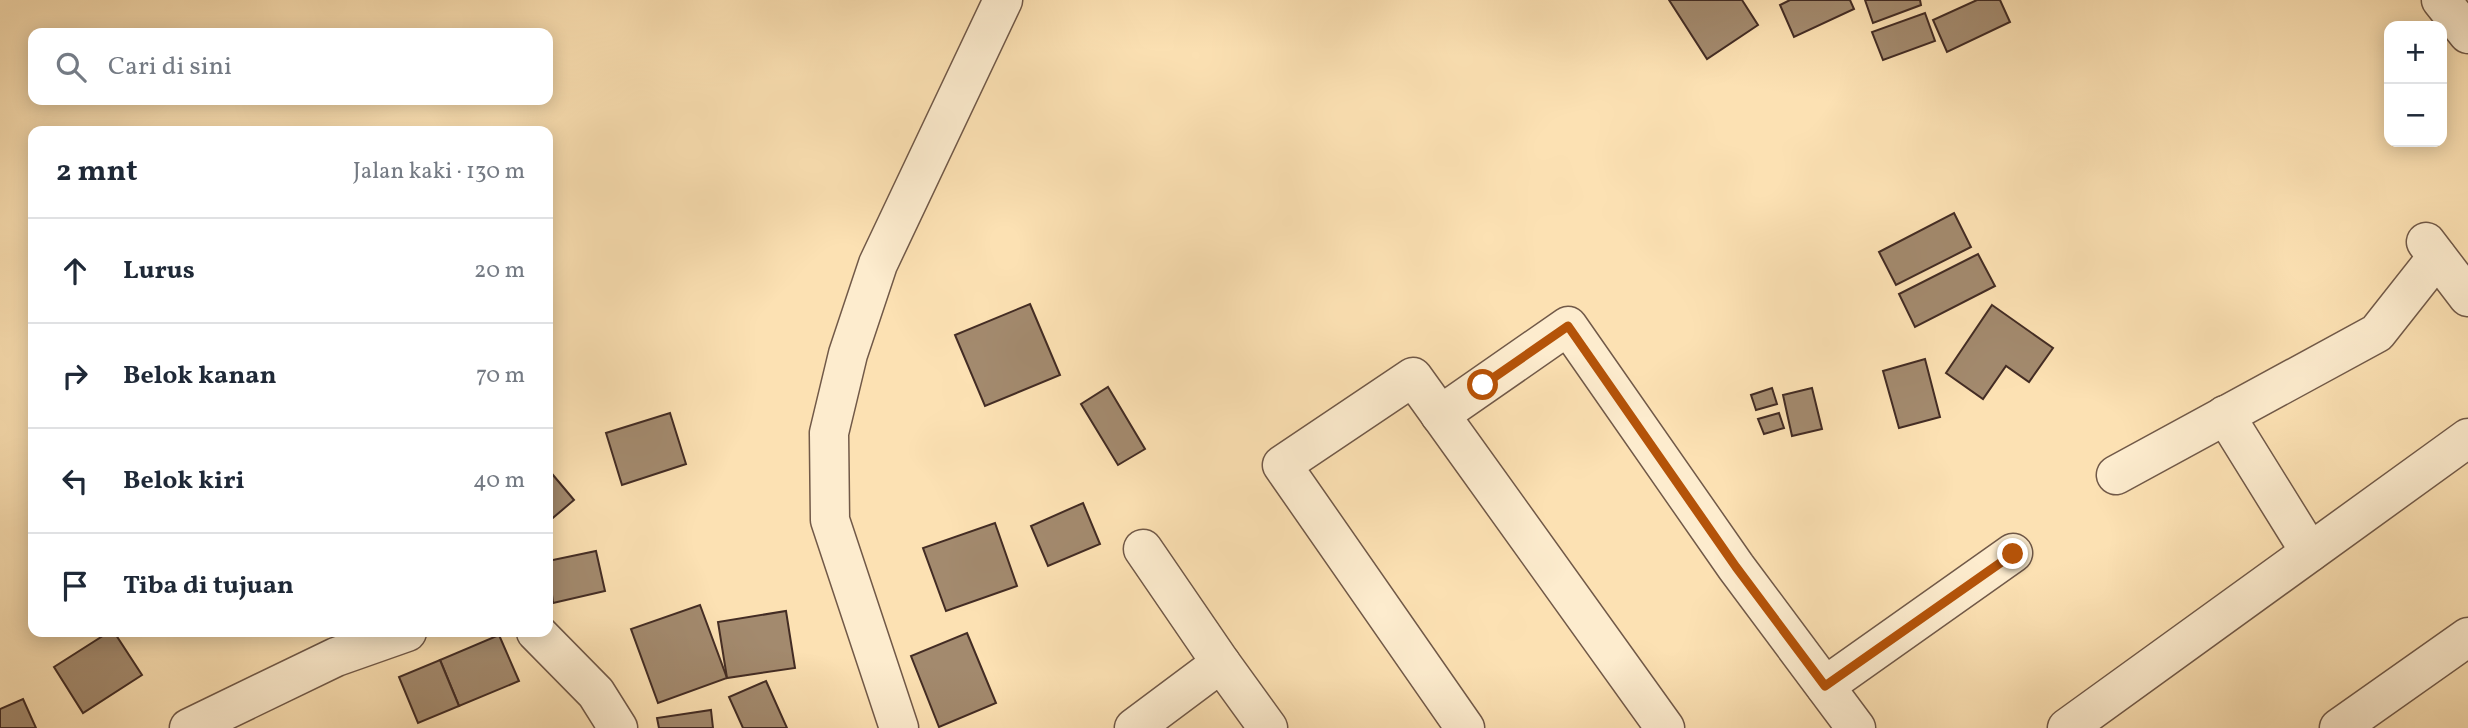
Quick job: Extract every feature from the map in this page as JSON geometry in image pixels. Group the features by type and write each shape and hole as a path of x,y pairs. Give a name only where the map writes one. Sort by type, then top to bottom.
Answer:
{"street":[{"path":"899,728 830,520 829,433 848,354 878,264 1003,0"},
{"path":"2441,0 2468,34"},
{"path":"2116,475 2377,332 2432,249 2468,297"},
{"path":"1440,415 1568,326 1736,567 1856,728"},
{"path":"1465,728 1282,465 1413,377 1665,728"},
{"path":"2225,415 2310,552"},
{"path":"2067,728 2468,438"},
{"path":"1143,549 1268,728"},
{"path":"1825,686 2013,554"},
{"path":"189,728 325,662 393,637"},
{"path":"541,637 596,693 618,728"},
{"path":"2339,728 2468,637"},
{"path":"1134,728 1221,663"}],"building":[{"path":"1669,0 1742,0 1758,25 1707,59"},
{"path":"1790,0 1850,0 1854,9 1794,37 1780,5"},
{"path":"1865,0 1920,0 1921,5 1873,23"},
{"path":"1977,0 2000,0 2010,22 1947,52 1933,20"},
{"path":"1925,13 1935,41 1883,60 1872,32"},
{"path":"1954,213 1971,247 1896,285 1879,252"},
{"path":"1978,254 1995,286 1915,327 1899,294"},
{"path":"1030,304 1060,375 985,406 955,335"},
{"path":"1992,305 2053,348 2029,382 2006,366 1983,399 1946,373"},
{"path":"1925,359 1940,417 1899,428 1883,371"},
{"path":"1108,387 1145,449 1118,465 1081,404"},
{"path":"1772,388 1777,404 1756,410 1751,395"},
{"path":"1812,388 1822,429 1792,436 1783,395"},
{"path":"670,413 686,464 622,485 606,433"},
{"path":"1779,413 1784,428 1764,434 1758,419"},
{"path":"553,475 574,500 553,518"},
{"path":"1083,503 1100,544 1048,566 1031,526"},
{"path":"995,523 1017,586 946,611 923,548"},
{"path":"596,551 605,591 553,603 553,560"},
{"path":"700,605 727,678 658,703 631,629"},
{"path":"786,611 795,668 727,678 718,622"},
{"path":"967,633 996,703 939,727 911,656"},
{"path":"101,637 117,637 142,675 83,713 54,667"},
{"path":"500,637 519,681 459,706 440,660"},
{"path":"440,660 459,706 418,723 399,677"},
{"path":"766,681 787,728 743,728 729,697"},
{"path":"23,699 36,728 0,728 0,709"},
{"path":"711,710 713,728 659,728 657,718"}],"route":[{"path":"1483,385 1568,326 1736,567 1825,686 2013,554"}]}
